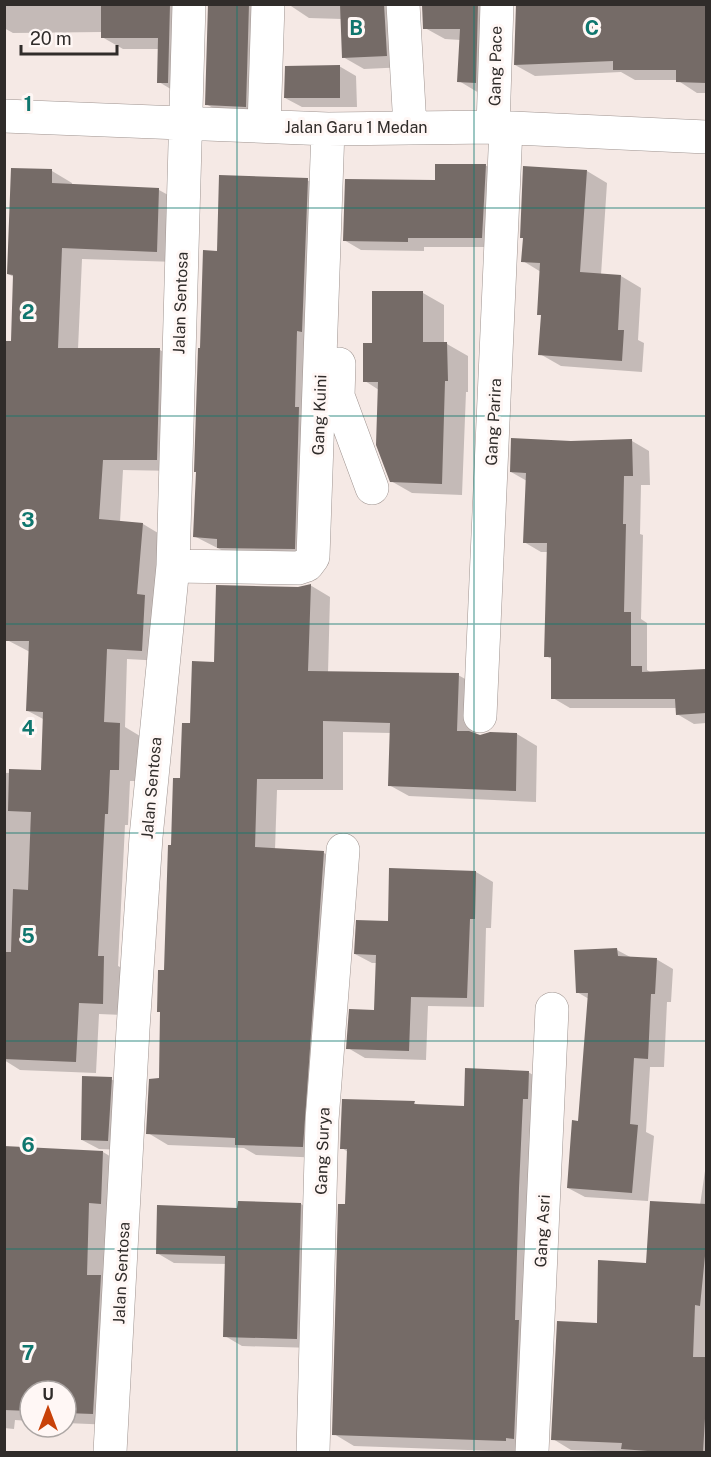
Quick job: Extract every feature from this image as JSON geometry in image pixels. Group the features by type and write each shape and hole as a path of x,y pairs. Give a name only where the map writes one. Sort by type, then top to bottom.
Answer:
{"street":[{"name":"Jalan Sentosa","path":"110,1452 146,837 173,566 189,4"},
{"path":"264,126 268,4"},
{"path":"403,4 410,127"},
{"name":"Gang Pace","path":"496,4 500,128"},
{"name":"Jalan Garu 1 Medan","path":"4,116 336,129 500,128 706,137"},
{"name":"Gang Parira","path":"480,716 500,128"},
{"path":"336,129 340,239 338,396 372,488"},
{"name":"Gang Kuini","path":"173,566 298,568 307,565 313,557 336,129"},
{"name":"Gang Surya","path":"313,1452 322,1120 343,850"},
{"name":"Gang Asri","path":"532,1452 552,1009"}],"building":[{"path":"101,4 170,4 168,83 157,83 158,38 101,38"},
{"path":"208,4 249,4 246,107 205,105"},
{"path":"340,4 384,4 387,56 342,58"},
{"path":"422,4 478,4 476,83 457,82 460,29 423,29"},
{"path":"516,4 706,4 706,83 676,82 676,70 613,70 613,61 514,65"},
{"path":"340,65 340,98 284,98 285,66"},
{"path":"435,164 486,164 482,238 408,238 408,242 343,241 345,179 435,180"},
{"path":"523,166 587,170 580,272 621,275 618,330 624,330 622,361 538,355 541,315 537,315 540,263 521,262"},
{"path":"11,168 52,169 52,183 159,188 157,252 62,248 58,348 160,348 157,460 103,460 99,519 143,523 137,594 145,595 142,651 107,649 104,722 120,723 119,770 110,770 108,814 105,814 98,956 104,956 103,1004 79,1003 76,1062 4,1059 4,952 11,952 13,889 28,890 31,812 8,811 9,769 41,770 43,712 26,711 29,641 6,641 4,341 11,341 13,275 7,274"},
{"path":"219,175 308,178 302,332 297,331 295,407 299,407 295,549 217,548 217,539 193,537 203,250 217,251"},
{"path":"372,291 423,291 423,342 447,342 448,381 445,381 442,484 390,482 376,445 378,382 363,382 363,343 372,343"},
{"path":"511,438 571,441 632,439 633,476 624,476 623,524 626,524 624,612 631,612 631,666 642,666 642,672 706,669 706,713 676,715 675,699 551,699 551,657 544,657 547,543 523,543 526,473 510,472"},
{"path":"311,584 308,671 459,673 457,731 469,731 480,735 490,732 517,733 516,791 388,786 390,723 323,721 323,779 257,779 255,847 324,851 303,1147 235,1145 235,1138 146,1134 149,1079 159,1078 158,970 164,970 168,845 171,845 173,778 180,778 182,723 190,723 192,661 214,662 216,585 298,587"},
{"path":"389,868 476,871 475,919 470,919 467,998 411,997 409,1051 346,1049 349,1009 374,1010 376,955 354,954 356,920 388,921"},
{"path":"617,948 618,956 657,958 655,994 651,994 648,1059 634,1058 630,1124 638,1125 632,1193 567,1188 572,1120 578,1121 588,993 576,993 574,950"},
{"path":"465,1068 529,1071 528,1099 523,1099 519,1188 515,1320 519,1320 514,1439 506,1438 506,1441 332,1435 338,1204 345,1204 347,1149 340,1149 342,1099 415,1101 414,1104 464,1106"},
{"path":"82,1076 112,1077 108,1141 81,1140"},
{"path":"4,1146 103,1151 101,1204 89,1203 87,1275 101,1275 93,1414 78,1413 78,1379 18,1379 18,1411 4,1410"},
{"path":"238,1201 301,1203 297,1339 223,1337 225,1256 156,1254 157,1205 237,1208"},
{"path":"650,1201 706,1204 705,1256 700,1306 695,1305 693,1357 706,1357 703,1452 621,1449 622,1443 551,1440 557,1321 597,1323 598,1260 646,1263"}]}
